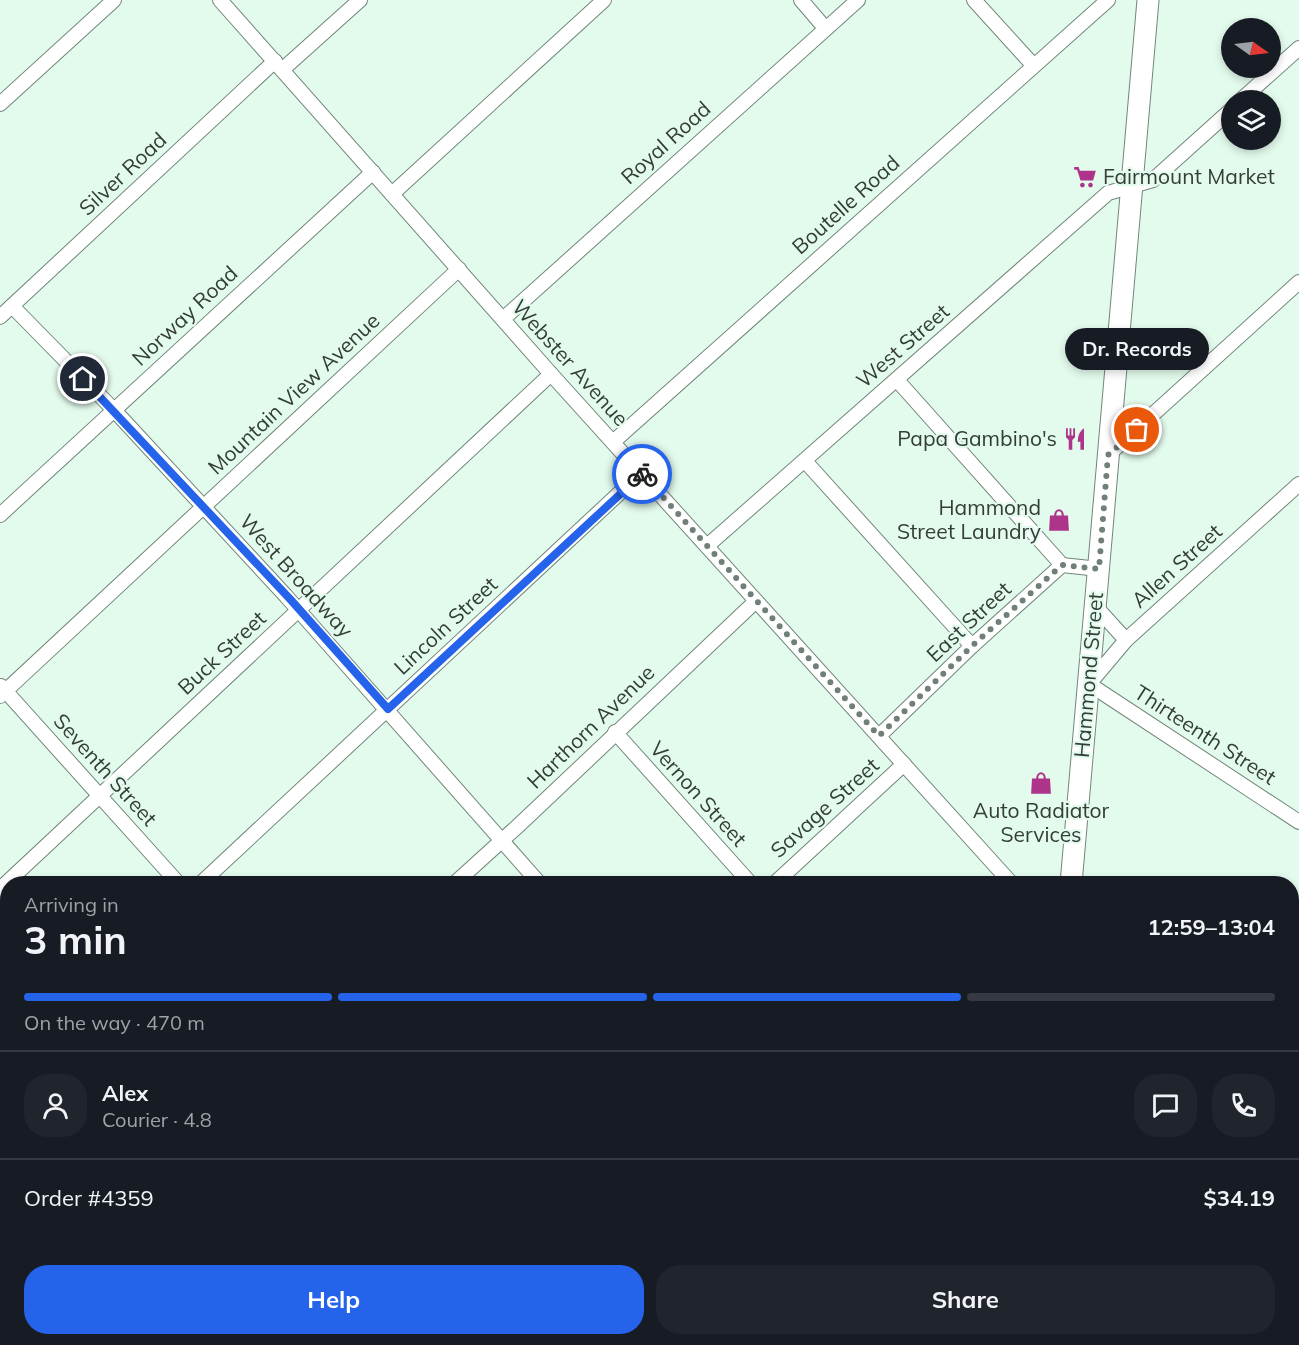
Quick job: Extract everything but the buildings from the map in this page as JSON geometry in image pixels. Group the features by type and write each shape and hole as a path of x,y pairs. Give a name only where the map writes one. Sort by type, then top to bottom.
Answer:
{"main road":[{"name":"Hammond Street","path":"1072,876 1148,0"}],"street":[{"path":"0,104 114,0"},
{"name":"Webster Avenue","path":"220,0 551,374 1005,876"},
{"name":"Silver Road","path":"0,317 279,66 360,0"},
{"path":"392,194 604,0"},
{"path":"801,0 825,28"},
{"name":"Royal Road","path":"503,319 858,0"},
{"path":"974,0 1033,65"},
{"name":"Boutelle Road","path":"613,442 1108,0"},
{"path":"1252,90 1299,48"},
{"name":"West Street","path":"706,546 1108,193 1146,183 1156,177 1221,119"},
{"name":"Norway Road","path":"0,515 373,172"},
{"name":"Mountain View Avenue","path":"2,690 204,507 459,270"},
{"path":"1108,455 1299,282"},
{"name":"West Broadway","path":"12,306 114,410 299,609 533,876"},
{"name":"Buck Street","path":"14,876 551,374"},
{"path":"897,380 1062,565 1099,569"},
{"path":"805,461 972,646"},
{"name":"Lincoln Street","path":"209,876 641,473"},
{"name":"Allen Street","path":"1089,684 1126,640 1297,488"},
{"name":"East Street","path":"879,736 972,646 1062,565"},
{"name":"Harthorn Avenue","path":"463,876 756,601"},
{"path":"1095,606 1126,640"},
{"name":"Thirteenth Street","path":"1089,684 1299,822"},
{"name":"Seventh Street","path":"2,690 172,876"},
{"name":"Vernon Street","path":"615,732 744,876"},
{"name":"Savage Street","path":"783,876 904,764"}],"way so far":[{"path":"642,474 879,736 972,646 1062,565 1099,569 1108,455 1137,430"}],"place":[{"name":"Fairmount Market","path":"1085,177"},
{"name":"Dr. Records","path":"1137,430"},
{"name":"Papa Gambino's","path":"1075,439"},
{"name":"Hammond Street Laundry","path":"1059,520"},
{"name":"Auto Radiator Services","path":"1041,783"}],"route":[{"path":"83,379 290,599 388,709 642,474"}]}
